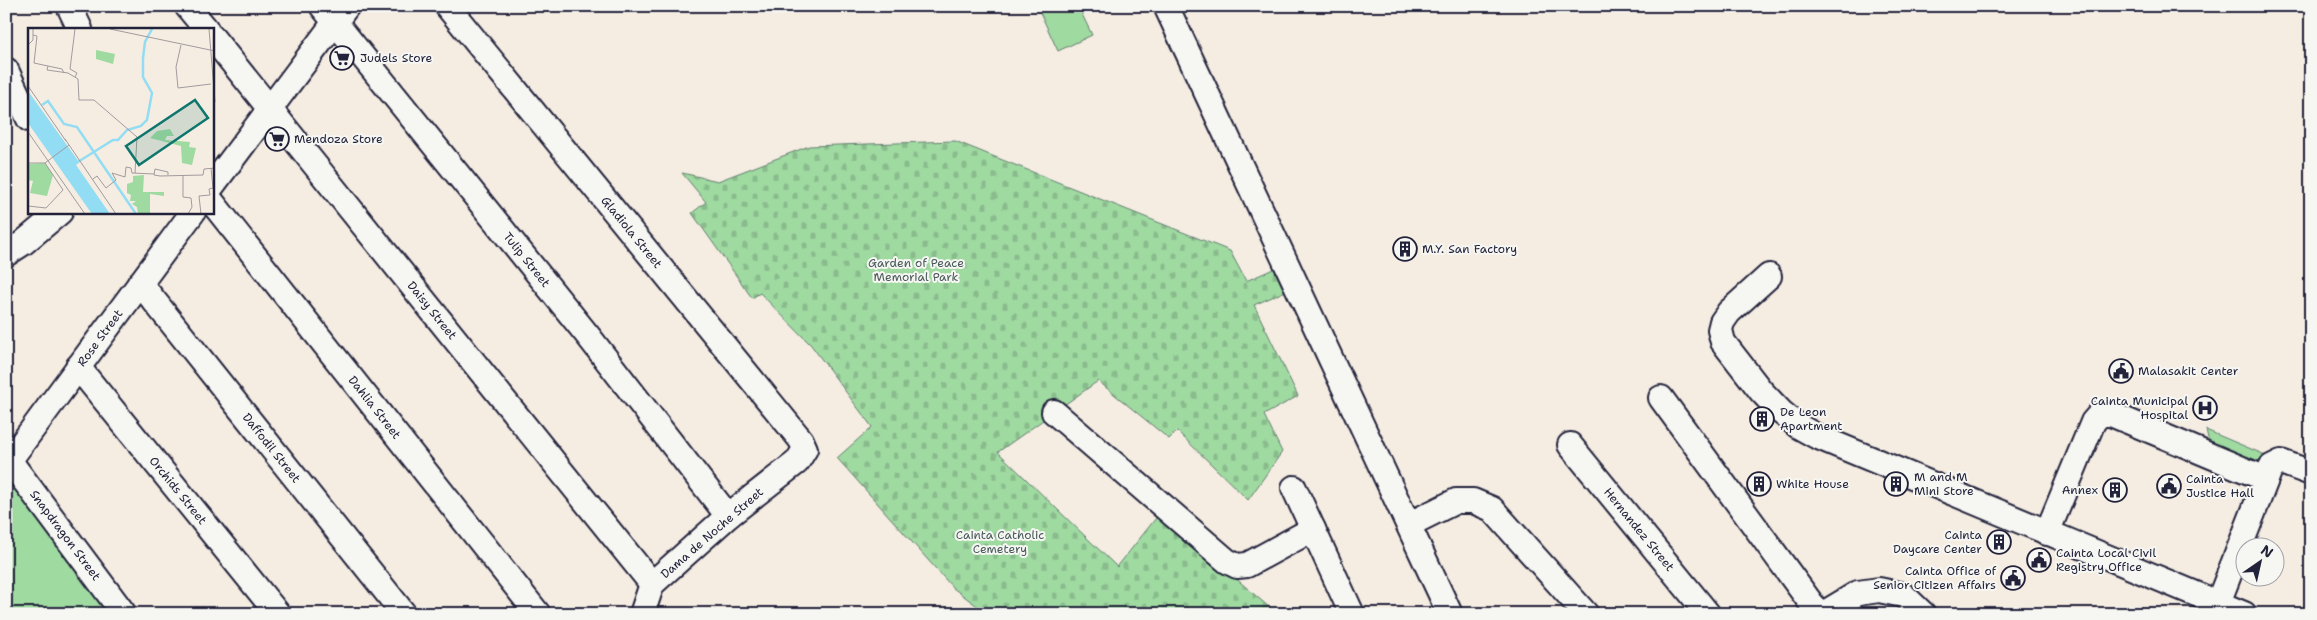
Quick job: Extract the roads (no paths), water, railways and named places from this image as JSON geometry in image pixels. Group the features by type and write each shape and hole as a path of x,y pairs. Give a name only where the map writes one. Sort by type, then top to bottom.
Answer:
{"street":[{"path":"69,6 80,28"},
{"path":"187,6 205,28"},
{"name":"Gladiola Street","path":"447,6 801,440 805,449 796,462"},
{"path":"1166,6 1288,272 1410,524 1450,614"},
{"path":"214,183 270,108 335,12"},
{"name":"Tulip Street","path":"335,12 728,516"},
{"name":"Daisy Street","path":"214,39 652,584"},
{"path":"6,70 28,117"},
{"name":"Dahlia Street","path":"214,205 533,612"},
{"path":"6,254 23,243 58,214"},
{"name":"Rose Street","path":"7,461 192,214"},
{"path":"1769,276 1728,312 1720,330 1723,342 1761,391 1781,412 1798,426 1816,436 2047,534 2244,614"},
{"name":"Daffodil Street","path":"140,283 404,614"},
{"name":"Orchids Street","path":"78,366 278,614"},
{"path":"1661,398 1821,614 1858,593 1879,590 1903,595 1923,614"},
{"path":"1054,412 1227,561 1237,566 1247,565 1313,529"},
{"path":"2047,534 2093,422 2100,414 2111,414 2266,479"},
{"name":"Hernandez Street","path":"1570,445 1708,614"},
{"name":"Snapdragon Street","path":"7,461 124,614"},
{"name":"Dama de Noche Street","path":"642,614 652,584 728,516 796,462"},
{"path":"2218,603 2271,467 2276,462 2286,463 2311,473"},
{"path":"1294,488 1352,614"},
{"path":"1410,524 1456,501 1474,501 1492,509 1586,614"}],"place":[{"name":"Judels Store","path":"342,58"},
{"name":"Mendoza Store","path":"277,139"},
{"name":"M.Y. San Factory","path":"1405,249"},
{"name":"Malasakit Center","path":"2121,371"},
{"name":"Cainta Municipal Hospital","path":"2205,408"},
{"name":"De Leon Apartment","path":"1762,419"},
{"name":"White House","path":"1759,484"},
{"name":"M and M Mini Store","path":"1896,484"},
{"name":"Cainta Justice Hall","path":"2169,486"},
{"name":"Annex","path":"2115,490"},
{"name":"Cainta Daycare Center","path":"1999,542"},
{"name":"Cainta Local Civil Registry Office","path":"2039,560"},
{"name":"Cainta Office of Senior Citizen Affairs","path":"2013,578"}],"park label":[{"name":"Garden of Peace Memorial Park","path":"916,270"},
{"name":"Cainta Catholic Cemetery","path":"1000,542"}]}
